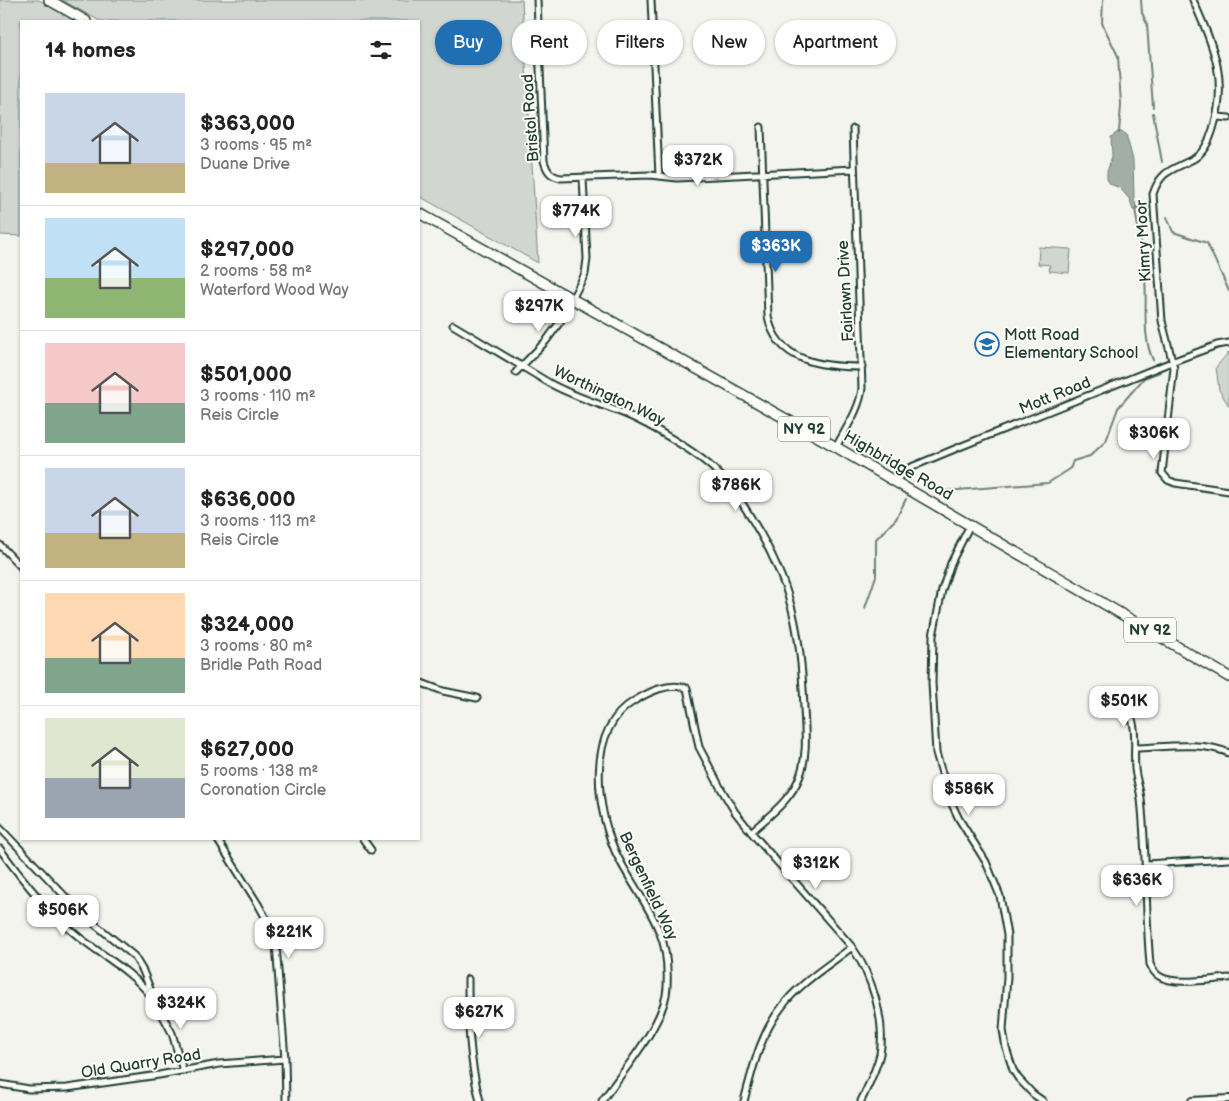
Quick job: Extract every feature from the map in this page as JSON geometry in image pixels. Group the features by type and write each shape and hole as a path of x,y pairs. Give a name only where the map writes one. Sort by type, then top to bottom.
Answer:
{"highway":[{"path":"49,0 84,20"},
{"name":"Highbridge Road","path":"420,214 836,446 1229,677"}],"street":[{"name":"Bristol Road","path":"537,0 544,161 549,173 554,177 583,178"},
{"path":"651,0 659,176"},
{"name":"Kimry Moor","path":"1174,362 1164,334 1162,321 1153,194 1158,181 1167,171 1196,158 1204,149 1218,117 1221,91 1220,74 1214,49 1193,0"},
{"path":"1218,117 1229,118"},
{"path":"760,127 768,316 773,335 790,352 818,365 862,367"},
{"name":"Fairlawn Drive","path":"836,446 861,397 862,367 853,129"},
{"path":"516,372 546,341 560,322 585,274 587,259 583,178 659,176 677,178 854,169"},
{"name":"Worthington Way","path":"452,325 567,393 633,418 702,459 718,472 734,492 766,543 780,569 793,610 799,639 804,689 806,743 804,760 794,788 787,798 751,832"},
{"name":"Mott Road","path":"896,481 909,468 1217,345 1229,343"},
{"path":"1174,362 1174,377 1162,473 1168,480 1175,483 1229,491"},
{"path":"970,525 951,563 942,590 933,636 932,683 936,753 950,800 959,819 986,862 1000,896 1006,935 1007,977 1003,1030 1006,1048 1013,1070 1018,1078 1033,1094 1043,1101"},
{"path":"0,545 20,567"},
{"path":"420,682 443,691 477,698"},
{"name":"Bergenfield Way","path":"602,1101 660,1016 667,989 667,957 660,932 615,851 604,818 599,787 600,756 608,730 625,707 651,691 678,685 687,688 699,747 720,787 751,832"},
{"path":"1126,705 1132,716 1135,768 1141,798 1150,964 1153,971 1162,978 1176,981 1229,978"},
{"path":"1135,748 1196,746 1229,753"},
{"path":"0,828 81,913 134,956 143,971 154,999 172,1034 183,1071"},
{"path":"751,832 852,947 869,976 880,1025 880,1054 874,1074 861,1101"},
{"path":"217,840 258,904 269,924 276,945 286,1059 286,1101"},
{"path":"363,840 371,850"},
{"path":"0,849 19,875 55,915 81,938 141,984 154,999"},
{"path":"1146,864 1229,859"},
{"path":"744,1101 759,1049 768,1028 781,1007 795,992 852,947"},
{"path":"468,979 468,1028 471,1057 480,1101"},
{"name":"Old Quarry Road","path":"0,1084 29,1089 67,1088 236,1062 286,1059"},
{"path":"1192,1101 1229,1099"}],"shaded area":[{"path":"0,0 39,0 74,20 20,20 20,236 0,235"},
{"path":"62,0 522,0 523,20 512,20 512,65 526,65 538,263 420,197 420,20 98,20"},
{"path":"1119,131 1126,134 1133,160 1134,198 1137,210 1133,210 1130,200 1120,188 1110,184 1107,179 1112,156 1111,137"},
{"path":"1039,247 1071,249 1069,273 1049,271 1050,265 1038,264"},
{"path":"1229,352 1229,406 1219,390 1216,367"}],"waterway":[{"path":"1103,0 1102,23 1118,56 1121,105 1119,133"},
{"path":"1141,0 1142,13 1147,24 1153,107"},
{"path":"1153,113 1162,162"},
{"path":"1136,207 1142,209"},
{"path":"1135,209 1143,258"},
{"path":"1167,217 1173,232 1207,243 1229,291"},
{"path":"1144,268 1147,338 1153,360"},
{"path":"924,481 945,491 1048,483 1070,469 1073,461 1090,456 1106,441 1118,408 1144,378 1160,372"},
{"path":"865,608 876,576 876,539 896,519 906,499"}],"place":[{"name":"Mott Road Elementary School","path":"987,344"}]}
